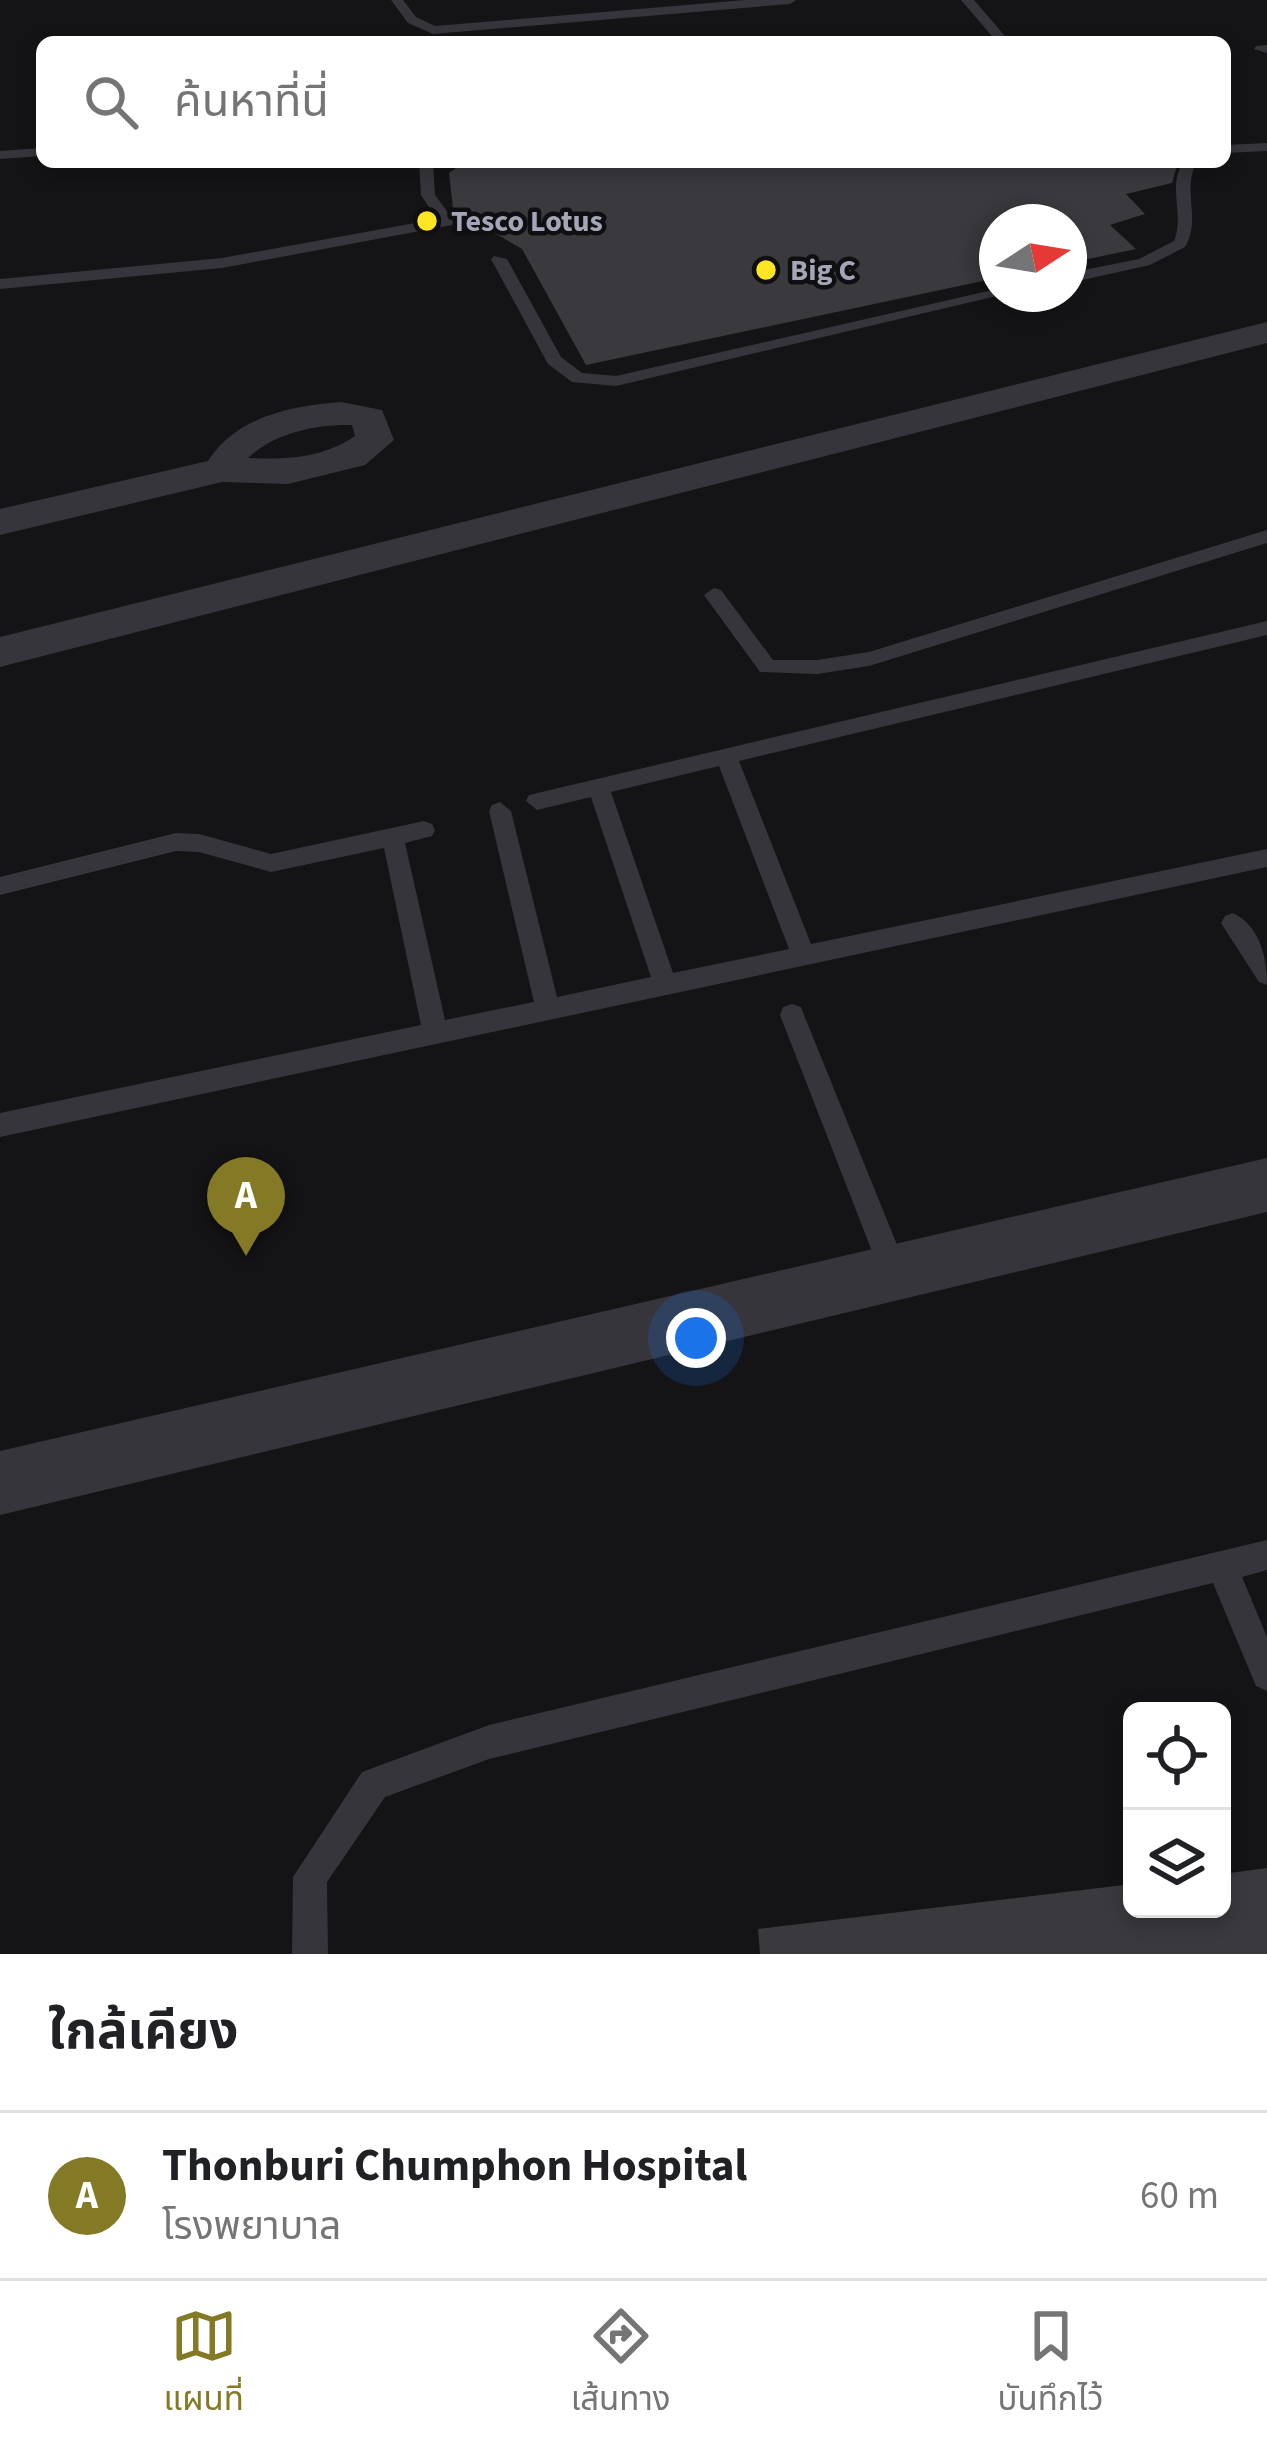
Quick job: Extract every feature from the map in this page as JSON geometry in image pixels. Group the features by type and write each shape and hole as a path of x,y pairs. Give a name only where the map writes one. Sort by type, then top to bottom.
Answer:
{"street":[{"path":"0,652 1267,332"},
{"path":"0,522 222,470"},
{"path":"0,1483 1267,1185"}],"lane":[{"path":"397,0 412,20 434,30 790,0"},
{"path":"967,0 999,36"},
{"path":"1231,148 1267,147"},
{"path":"0,155 36,152"},
{"path":"0,284 222,263 447,222 428,195 426,168"},
{"path":"1087,274 1155,258 1179,246 1187,229 1179,195 1185,168"},
{"path":"499,259 554,360 578,378 616,381 979,298"},
{"path":"714,595 767,667 818,667 869,659 1267,536"},
{"path":"537,801 1267,628"},
{"path":"725,754 803,953"},
{"path":"598,785 665,983"},
{"path":"500,811 548,1008"},
{"path":"0,886 176,842 271,863 424,830"},
{"path":"393,837 435,1032"},
{"path":"0,1125 1267,858"},
{"path":"1233,923 1267,975"},
{"path":"792,1016 894,1272"},
{"path":"310,1954 310,1877 374,1784 489,1742 1267,1556"},
{"path":"1223,1569 1267,1675"}],"building":[{"name":"Big C","path":"456,168 1176,168 1172,183 1126,194 1145,214 1110,225 1136,249 1087,259 1087,204 979,204 979,282 586,365 522,249 453,209 449,173"},
{"path":"1267,1868 1267,1954 760,1954 758,1929 1123,1885 1123,1918 1231,1918 1231,1873"}],"place":[{"name":"Tesco Lotus","path":"427,221"},
{"name":"Big C","path":"766,270"},
{"name":"Thonburi Chumphon Hospital","path":"246,1256"}]}
